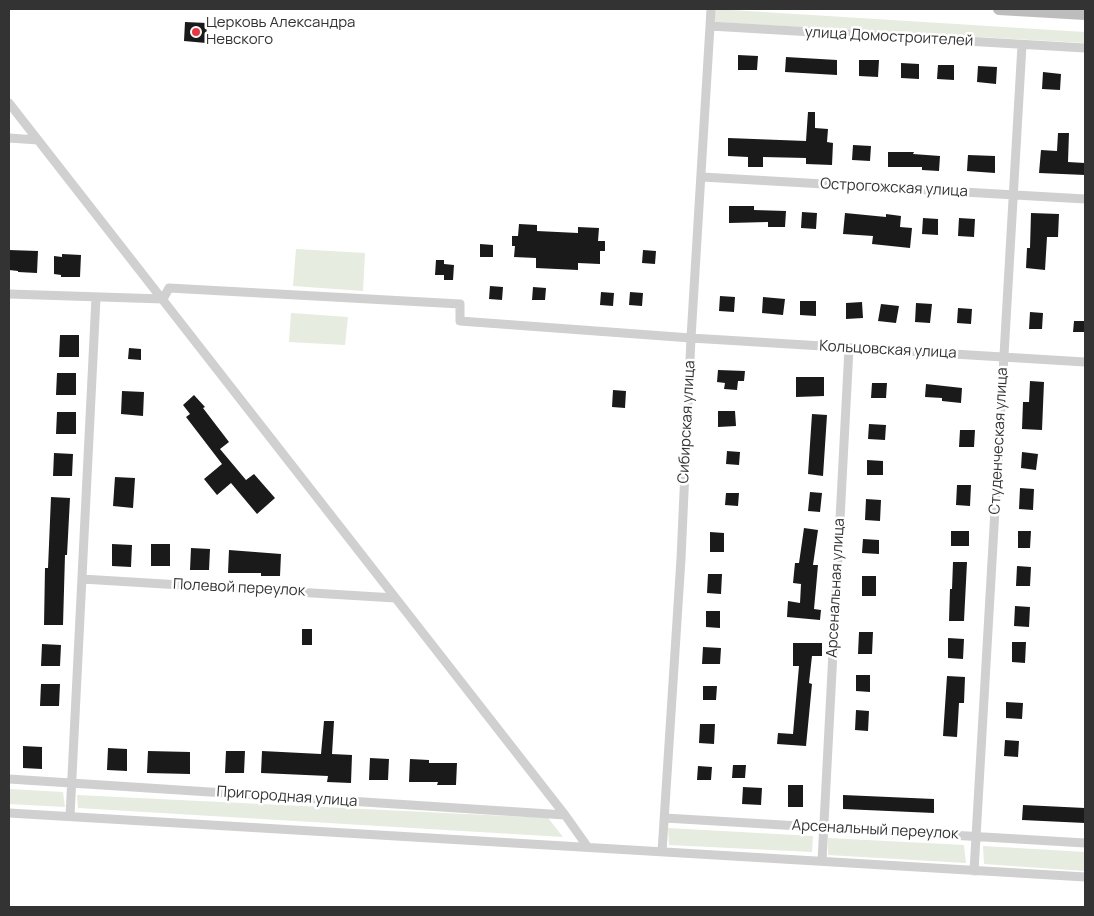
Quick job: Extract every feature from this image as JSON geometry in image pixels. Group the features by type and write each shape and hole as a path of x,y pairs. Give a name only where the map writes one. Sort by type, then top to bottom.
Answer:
{"main road":[{"path":"999,9 1085,14"}],"street":[{"path":"710,26 711,9"},
{"name":"улица Домостроителей","path":"710,26 1085,48"},
{"name":"Сибирская улица","path":"662,852 681,559 691,338 710,26"},
{"name":"Студенческая улица","path":"974,871 1022,45"},
{"path":"9,102 566,815 587,846"},
{"path":"9,138 38,140"},
{"name":"Острогожская улица","path":"702,178 1085,199"},
{"name":"Кольцовская улица","path":"163,299 169,288 460,304 460,321 691,338 1085,362"},
{"path":"9,294 163,299"},
{"path":"70,816 96,298"},
{"name":"Арсенальная улица","path":"822,861 849,348"},
{"name":"Полевой переулок","path":"82,579 395,598"},
{"name":"Пригородная улица","path":"9,779 566,815"},
{"path":"9,813 1085,877"},
{"name":"Арсенальный переулок","path":"665,818 1085,843"}],"shaded area":[{"path":"715,9 1085,32 1085,43 714,22"},
{"path":"296,249 365,253 363,291 293,286"},
{"path":"291,313 348,317 345,345 289,342"},
{"path":"9,789 63,792 65,807 9,804"},
{"path":"77,795 548,818 563,837 78,808"},
{"path":"668,828 813,836 812,852 669,845"},
{"path":"828,838 964,845 966,863 828,855"},
{"path":"983,846 1085,852 1085,871 984,864"}],"building":[{"name":"Церковь Александра Невского","path":"185,22 207,23 206,43 184,41"},
{"path":"738,55 758,56 757,70 738,70"},
{"path":"786,57 837,60 837,75 785,72"},
{"path":"859,60 879,60 878,77 859,76"},
{"path":"901,63 919,64 919,79 901,78"},
{"path":"938,65 954,65 954,80 937,79"},
{"path":"978,66 997,67 996,84 977,82"},
{"path":"1043,72 1061,74 1060,90 1042,89"},
{"path":"808,112 815,112 815,128 828,129 827,142 833,143 832,165 806,164 806,158 763,157 763,167 748,167 748,157 728,156 728,138 806,141"},
{"path":"1058,133 1069,133 1068,162 1085,163 1085,175 1039,173 1041,150 1057,151"},
{"path":"853,145 871,146 870,161 852,160"},
{"path":"888,152 914,152 913,154 940,156 939,171 922,170 922,167 888,167"},
{"path":"968,155 995,156 995,173 967,171"},
{"path":"729,206 754,206 754,210 786,211 785,227 768,227 768,222 729,223"},
{"path":"802,212 817,213 816,229 801,228"},
{"path":"845,213 886,217 886,214 901,216 900,227 912,228 910,248 872,244 873,236 843,234"},
{"path":"1031,213 1059,214 1058,237 1047,237 1045,270 1026,268 1027,248 1030,248"},
{"path":"923,218 938,219 938,235 922,234"},
{"path":"959,218 975,219 974,237 958,236"},
{"path":"519,224 537,225 537,231 578,233 578,227 599,228 598,241 605,241 605,251 600,251 600,264 578,263 578,270 536,268 536,258 514,257 515,246 512,246 512,236 518,236"},
{"path":"480,244 493,245 493,257 480,257"},
{"path":"9,250 38,251 37,273 9,270"},
{"path":"643,250 656,251 655,264 642,263"},
{"path":"62,254 81,255 80,277 61,277 61,275 54,274 54,256 62,257"},
{"path":"436,260 444,260 444,264 454,265 453,280 444,280 444,275 435,275"},
{"path":"490,286 503,287 502,300 489,299"},
{"path":"533,287 546,288 545,300 532,300"},
{"path":"601,292 614,293 613,306 600,305"},
{"path":"630,292 643,293 642,306 629,305"},
{"path":"720,296 735,297 734,312 719,311"},
{"path":"763,297 785,299 783,315 762,313"},
{"path":"800,301 816,301 816,316 800,315"},
{"path":"862,302 863,318 846,319 846,303"},
{"path":"916,303 932,304 930,323 915,322"},
{"path":"881,304 899,306 896,323 878,321"},
{"path":"958,308 972,309 971,324 957,323"},
{"path":"1030,312 1043,313 1042,329 1029,329"},
{"path":"1074,321 1085,321 1085,332 1073,332"},
{"path":"60,335 79,335 79,357 59,357"},
{"path":"129,348 141,349 141,360 128,359"},
{"path":"718,370 745,371 744,381 738,381 737,390 724,389 725,383 717,382"},
{"path":"57,373 76,373 76,395 56,395"},
{"path":"796,377 824,377 824,396 796,397"},
{"path":"1030,381 1044,382 1042,430 1022,429 1023,402 1029,402"},
{"path":"872,383 887,383 886,398 871,398"},
{"path":"926,384 962,388 961,403 942,401 942,398 925,397"},
{"path":"613,390 626,391 625,408 612,407"},
{"path":"122,391 144,392 143,416 121,414"},
{"path":"194,395 205,407 203,408 229,442 220,449 246,480 254,474 275,498 257,514 231,483 217,495 204,479 222,464 186,417 190,414 183,405"},
{"path":"718,411 735,411 736,426 718,427"},
{"path":"57,412 76,412 76,434 56,434"},
{"path":"812,414 827,415 823,476 808,474"},
{"path":"869,424 886,425 885,440 868,439"},
{"path":"960,430 975,430 974,447 959,447"},
{"path":"727,451 740,452 739,465 726,464"},
{"path":"1022,452 1038,454 1036,470 1021,468"},
{"path":"54,453 73,454 72,476 53,476"},
{"path":"867,460 883,461 883,475 867,475"},
{"path":"115,477 135,478 133,508 113,506"},
{"path":"957,485 971,485 970,506 956,505"},
{"path":"1020,488 1034,489 1033,510 1019,509"},
{"path":"810,492 822,493 820,512 808,511"},
{"path":"726,493 739,493 738,506 725,505"},
{"path":"51,497 70,498 67,555 65,555 63,625 44,625 45,568 48,568"},
{"path":"866,499 881,500 880,521 865,520"},
{"path":"804,528 818,530 813,565 818,565 814,609 821,610 820,620 787,617 788,601 800,603 801,584 793,583 795,563 799,563"},
{"path":"951,531 969,531 969,546 951,546"},
{"path":"1018,531 1031,531 1030,548 1018,548"},
{"path":"710,532 724,533 724,552 710,552"},
{"path":"863,539 879,540 879,554 862,553"},
{"path":"112,544 132,545 131,567 112,566"},
{"path":"151,544 170,544 170,566 151,566"},
{"path":"191,548 210,549 209,570 190,570"},
{"path":"229,550 281,554 280,576 261,576 261,573 228,573"},
{"path":"953,562 967,562 964,621 949,621"},
{"path":"1017,566 1031,567 1030,586 1016,586"},
{"path":"708,574 722,574 721,594 707,593"},
{"path":"862,576 876,576 876,596 862,596"},
{"path":"1015,606 1030,607 1029,627 1014,626"},
{"path":"706,611 720,611 720,628 706,627"},
{"path":"302,629 312,629 312,645 302,645"},
{"path":"859,632 873,632 872,654 858,654"},
{"path":"948,638 964,639 963,659 948,658"},
{"path":"1012,642 1026,642 1025,663 1012,662"},
{"path":"793,643 822,643 822,656 812,656 809,683 812,684 806,746 777,744 778,733 793,734 799,666 793,666"},
{"path":"42,644 61,645 60,666 41,666"},
{"path":"703,647 721,648 720,664 702,664"},
{"path":"856,675 870,675 870,692 856,691"},
{"path":"947,676 965,677 964,703 959,703 957,737 943,736"},
{"path":"41,684 60,684 59,706 40,706"},
{"path":"703,686 717,686 716,700 703,700"},
{"path":"1006,702 1023,703 1022,719 1006,718"},
{"path":"856,710 869,711 868,731 855,730"},
{"path":"324,721 334,721 332,754 352,755 351,783 327,782 328,776 261,773 262,751 321,754"},
{"path":"700,724 715,724 714,744 699,743"},
{"path":"1005,740 1019,741 1018,757 1004,756"},
{"path":"23,746 42,747 42,769 23,768"},
{"path":"108,748 127,749 127,771 107,770"},
{"path":"148,751 190,752 190,774 147,773"},
{"path":"226,751 245,751 244,773 225,773"},
{"path":"370,758 389,759 388,780 369,780"},
{"path":"410,759 429,760 429,763 457,763 456,785 437,785 438,782 409,782"},
{"path":"733,765 746,765 745,778 732,778"},
{"path":"698,766 712,767 711,780 697,780"},
{"path":"788,785 803,785 803,807 788,807"},
{"path":"743,787 762,788 761,805 742,804"},
{"path":"843,795 934,799 934,813 843,809"},
{"path":"1023,805 1085,808 1085,823 1022,820"}],"place":[{"name":"Церковь Александра Невского","path":"196,32"}]}
